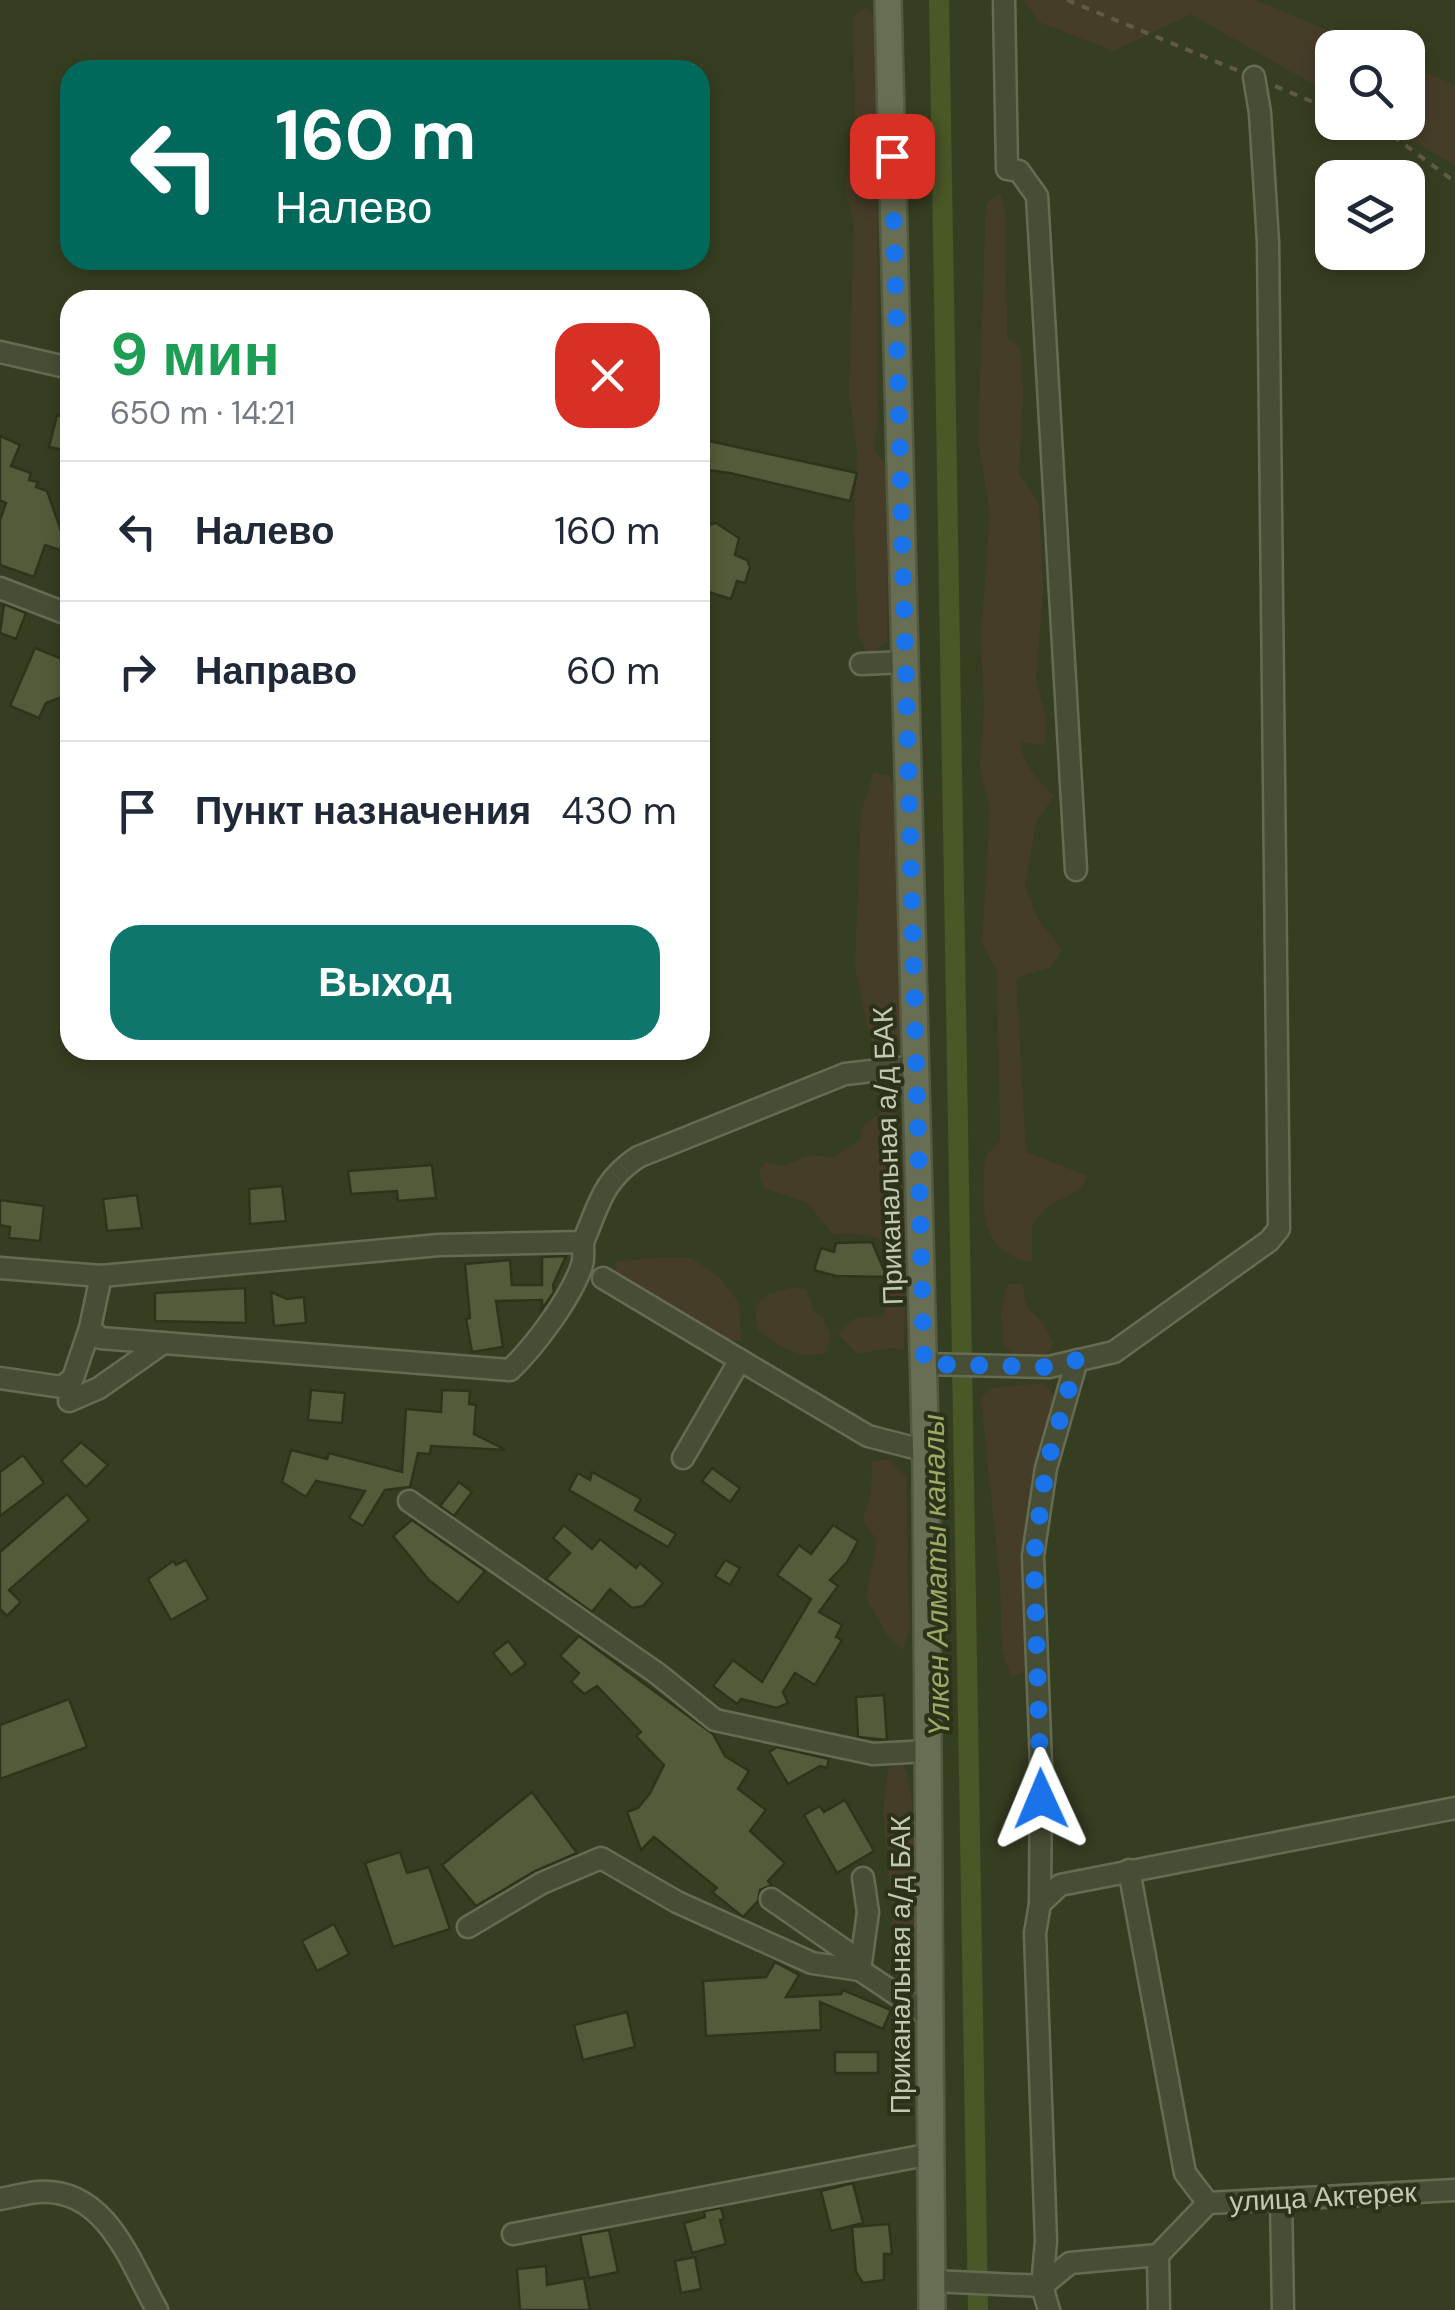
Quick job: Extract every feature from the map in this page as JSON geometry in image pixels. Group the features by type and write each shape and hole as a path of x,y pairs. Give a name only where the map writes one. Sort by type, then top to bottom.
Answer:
{"main road":[{"name":"Приканальная а/д БАК","path":"888,0 926,1451 931,2154 939,2281 932,2310"}],"street":[{"path":"1004,0 1007,168 1019,171 1038,196 1076,870"},
{"path":"924,1364 1048,1367 1114,1352 1269,1241 1279,1228 1269,262 1254,77"},
{"path":"0,369 0,356 60,366"},
{"path":"0,588 60,611"},
{"path":"860,664 905,662"},
{"path":"90,1328 100,1338 510,1370 566,1295 583,1263 583,1242 605,1187 618,1170 638,1156 845,1074 916,1066"},
{"path":"0,1268 101,1276 440,1246 583,1242"},
{"path":"0,1378 62,1387 73,1378 90,1328 101,1276"},
{"path":"603,1278 868,1436 926,1451"},
{"path":"69,1402 99,1388 163,1343"},
{"path":"683,1458 740,1360"},
{"path":"1049,2310 1042,2286 1046,2240 1035,1933 1040,1904 1041,1764 1034,1556 1046,1468 1077,1360"},
{"path":"410,1501 658,1674 715,1720 874,1754 928,1752"},
{"path":"1040,1904 1060,1886 1129,1870 1455,1808"},
{"path":"468,1927 542,1883 601,1858 676,1902 812,1963 860,1970"},
{"path":"1129,1870 1185,2173 1208,2203"},
{"path":"860,1970 868,1912 863,1878"},
{"path":"771,1899 850,1954 860,1970 930,2016"},
{"path":"513,2234 931,2154"},
{"name":"улица Актерек","path":"1158,2255 1208,2203 1455,2190"},
{"path":"0,2200 41,2192 80,2199 121,2241 157,2310"},
{"path":"1281,2199 1283,2310"},
{"path":"939,2281 1042,2286 1070,2263 1158,2255 1159,2310"}],"path":[{"path":"1067,0 1315,103"},
{"path":"1398,140 1455,182"}],"shaded area":[{"path":"1024,0 1256,0 1327,30 1315,30 1315,85 1191,14 1114,51 1039,22"},
{"path":"865,7 876,17 878,422 873,449 888,467 887,641 869,656 858,636 854,527 857,449 849,394 854,222 845,188 855,115 853,17"},
{"path":"1425,72 1455,85 1455,165 1411,140 1425,140"},
{"path":"1000,193 1005,213 1007,338 1020,347 1023,395 1019,473 1039,504 1043,593 1036,680 1046,719 1045,745 1020,742 1032,772 1054,795 1036,823 1025,886 1038,919 1062,950 1051,967 1016,978 1026,1152 1088,1176 1080,1189 1048,1206 1032,1224 1032,1263 1000,1248 986,1223 983,1192 985,1157 1000,1141 997,972 982,943 990,811 980,766 984,710 981,635 990,511 978,442 986,203"},
{"path":"874,772 890,776 898,799 900,1041 882,1051 872,1046 855,966 861,813"},
{"path":"882,1112 895,1113 899,1124 908,1207 904,1350 890,1348 857,1354 838,1334 855,1318 883,1316 892,1270 879,1239 855,1233 833,1234 806,1202 764,1188 759,1172 766,1162 784,1166 809,1155 833,1158 861,1139 863,1126"},
{"path":"692,1258 719,1277 739,1303 741,1341 725,1340 618,1280 615,1262"},
{"path":"1008,1284 1022,1284 1027,1308 1043,1323 1054,1343 1046,1355 1019,1357 1004,1347 1001,1311"},
{"path":"806,1289 814,1312 822,1316 830,1334 827,1352 798,1353 758,1330 755,1306 769,1294"},
{"path":"1044,1383 1055,1396 1057,1413 1033,1640 1023,1673 1011,1676 1002,1650 1000,1583 981,1397 992,1388"},
{"path":"888,1459 906,1477 909,1630 903,1650 887,1635 866,1598 877,1540 863,1520 871,1492 872,1462"},
{"path":"902,1763 908,1780 914,1834 916,1981 900,1986 891,1964 892,1910 883,1813 888,1769"}],"building":[{"path":"57,415 60,449 49,447"},
{"path":"0,436 20,445 11,466 31,473 29,480 47,491 60,528 60,550 45,545 34,577 0,565 0,520 6,503 0,500"},
{"path":"710,441 857,473 850,501 710,470"},
{"path":"716,523 739,538 735,555 747,560 750,567 745,583 737,581 731,599 710,592 710,524"},
{"path":"4,604 26,613 16,639 0,633"},
{"path":"35,648 60,658 60,698 46,703 39,718 10,706"},
{"path":"432,1165 436,1198 398,1201 397,1191 351,1194 348,1171"},
{"path":"282,1186 286,1221 250,1224 249,1189"},
{"path":"137,1195 142,1228 107,1231 103,1199"},
{"path":"0,1200 44,1206 40,1241 9,1238 10,1227 0,1225"},
{"path":"872,1242 887,1277 836,1276 814,1270 821,1248 834,1252 836,1243"},
{"path":"566,1256 553,1285 554,1292 542,1309 542,1300 496,1301 503,1347 472,1352 466,1319 470,1318 465,1264 510,1260 512,1285 542,1285 542,1257"},
{"path":"245,1288 246,1323 155,1321 155,1293"},
{"path":"271,1292 287,1299 304,1297 306,1323 274,1326"},
{"path":"311,1390 345,1393 342,1423 308,1420"},
{"path":"442,1390 470,1391 469,1404 476,1405 474,1434 506,1450 431,1446 430,1454 418,1453 410,1487 385,1490 363,1526 349,1518 365,1491 316,1481 306,1497 282,1482 291,1450 327,1459 329,1453 402,1472 406,1409 441,1412"},
{"path":"81,1442 108,1465 86,1487 61,1461"},
{"path":"23,1455 44,1483 0,1516 0,1472"},
{"path":"712,1468 740,1488 730,1502 702,1481"},
{"path":"592,1472 641,1499 635,1510 676,1534 668,1547 569,1490 578,1473 590,1480"},
{"path":"459,1482 472,1492 454,1516 440,1506"},
{"path":"67,1494 89,1520 9,1590 21,1602 7,1616 0,1609 0,1552"},
{"path":"412,1520 485,1571 458,1603 429,1580 393,1536"},
{"path":"564,1525 592,1549 600,1539 636,1568 640,1563 663,1583 643,1606 632,1608 610,1589 592,1612 546,1579 570,1553 553,1538"},
{"path":"833,1525 858,1541 847,1562 830,1580 838,1586 819,1612 842,1625 836,1637 842,1640 815,1685 795,1673 783,1692 788,1703 777,1708 741,1699 737,1704 713,1686 733,1660 762,1682 811,1599 777,1575 799,1545 811,1554"},
{"path":"186,1560 208,1599 171,1620 148,1579 173,1561 176,1565"},
{"path":"725,1560 740,1568 730,1585 715,1576"},
{"path":"579,1636 713,1734 725,1756 749,1771 738,1789 766,1810 750,1831 785,1863 768,1881 772,1885 760,1890 758,1901 743,1917 712,1892 717,1888 654,1837 641,1850 627,1812 638,1808 650,1793 664,1765 636,1736 641,1732 597,1686 584,1694 571,1682 579,1673 560,1656"},
{"path":"508,1641 526,1664 511,1675 493,1653"},
{"path":"884,1695 887,1740 858,1737 856,1697"},
{"path":"69,1699 87,1747 0,1779 0,1725"},
{"path":"777,1747 829,1759 827,1768 820,1766 788,1784 769,1752"},
{"path":"532,1792 577,1853 535,1871 476,1906 442,1865"},
{"path":"845,1800 874,1851 837,1873 804,1815 820,1806 824,1812"},
{"path":"400,1852 407,1873 429,1867 450,1929 393,1947 365,1863"},
{"path":"334,1924 349,1954 317,1971 302,1941"},
{"path":"775,1962 799,1975 786,1997 841,1994 843,1990 891,2010 883,2029 820,2002 821,2030 706,2036 703,1981 766,1977"},
{"path":"627,2012 635,2047 583,2060 574,2025"},
{"path":"835,2052 878,2052 878,2073 835,2073"},
{"path":"853,2183 863,2223 831,2231 821,2191"},
{"path":"721,2208 726,2244 692,2253 684,2223 705,2217 704,2211"},
{"path":"889,2224 892,2254 884,2254 884,2280 863,2283 856,2272 852,2227"},
{"path":"609,2230 618,2272 589,2278 580,2235"},
{"path":"695,2257 701,2289 681,2293 675,2261"},
{"path":"546,2266 547,2285 584,2278 590,2310 520,2310 517,2269"}],"waterway":[{"name":"Үлкен Алматы каналы","path":"939,0 978,2310"}],"route":[{"path":"892,156 924,1364 1048,1367 1077,1360 1046,1468 1034,1556 1041,1799"}]}
